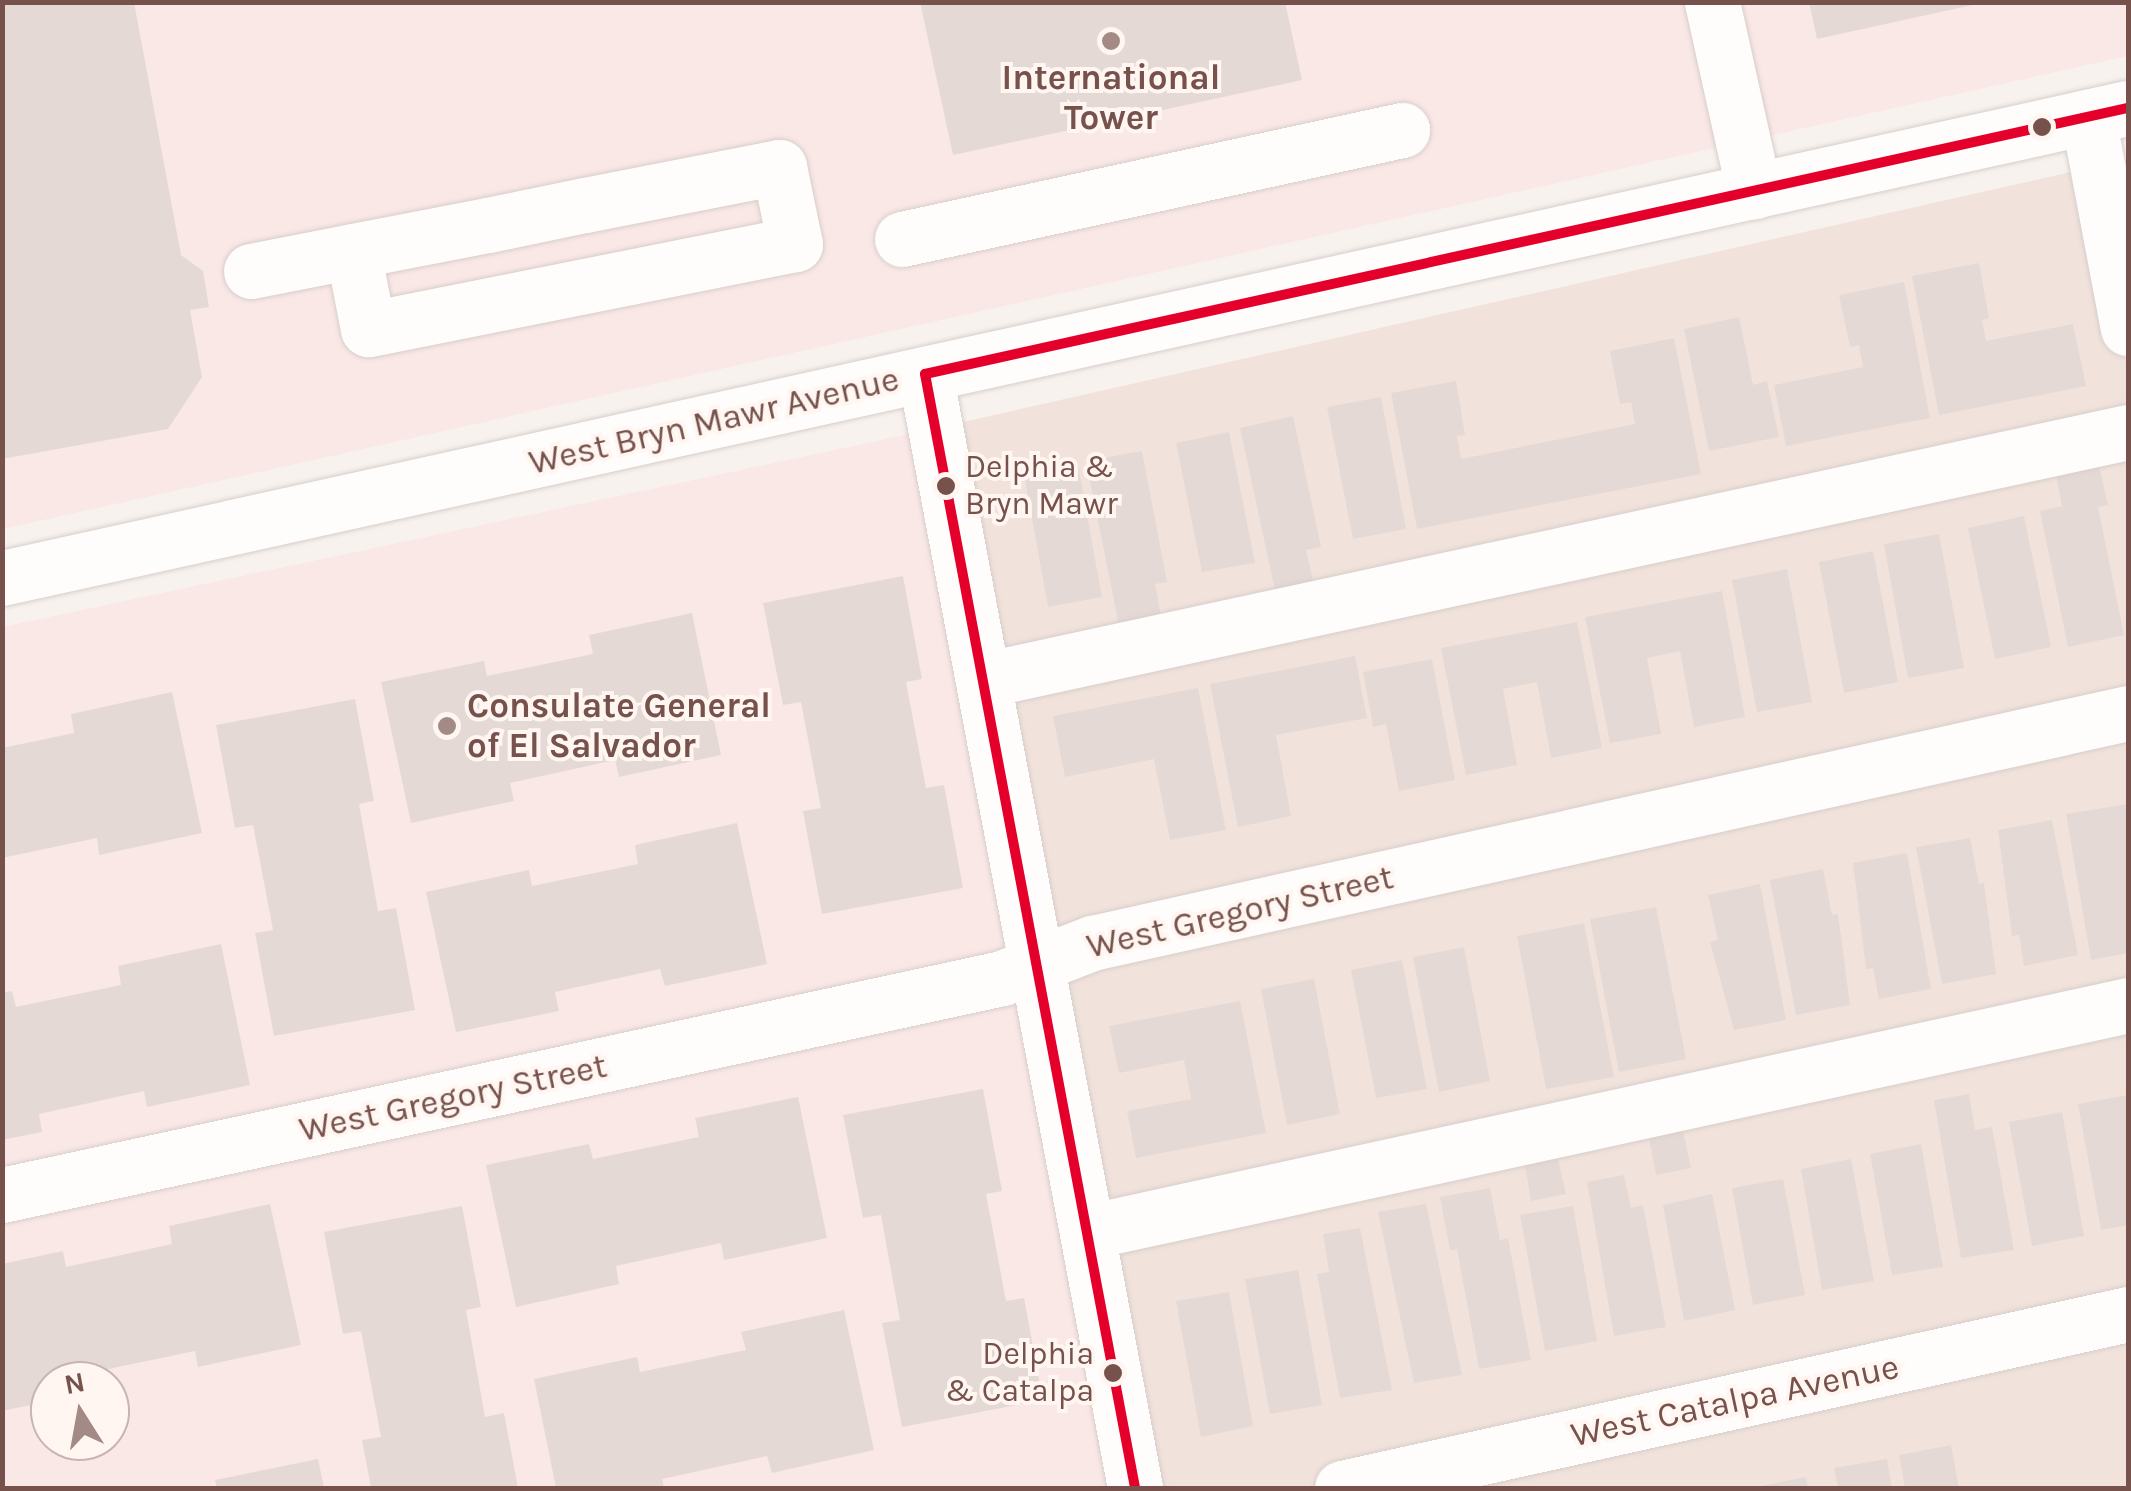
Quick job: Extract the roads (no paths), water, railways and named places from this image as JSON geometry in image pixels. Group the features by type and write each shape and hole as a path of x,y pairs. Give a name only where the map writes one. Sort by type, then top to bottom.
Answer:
{"street":[{"path":"1712,2 1754,191"},
{"path":"2108,113 2128,328"},
{"name":"West Bryn Mawr Avenue","path":"2,578 2108,113"},
{"path":"902,240 1402,130"},
{"path":"251,271 352,251 779,168 795,244 368,328 352,251"},
{"path":"925,374 1135,1488"},
{"path":"983,680 2128,432"},
{"name":"West Gregory Street","path":"2,1196 1002,978 1092,944 2128,713"},
{"path":"1087,1232 2128,1005"},
{"name":"West Catalpa Avenue","path":"1342,1488 2128,1314"}],"place":[{"name":"International Tower","path":"1111,41"},
{"name":"Delphia & Bryn Mawr","path":"946,486"},
{"name":"Consulate General of El Salvador","path":"447,726"},
{"name":"Delphia & Catalpa","path":"1113,1373"}]}
